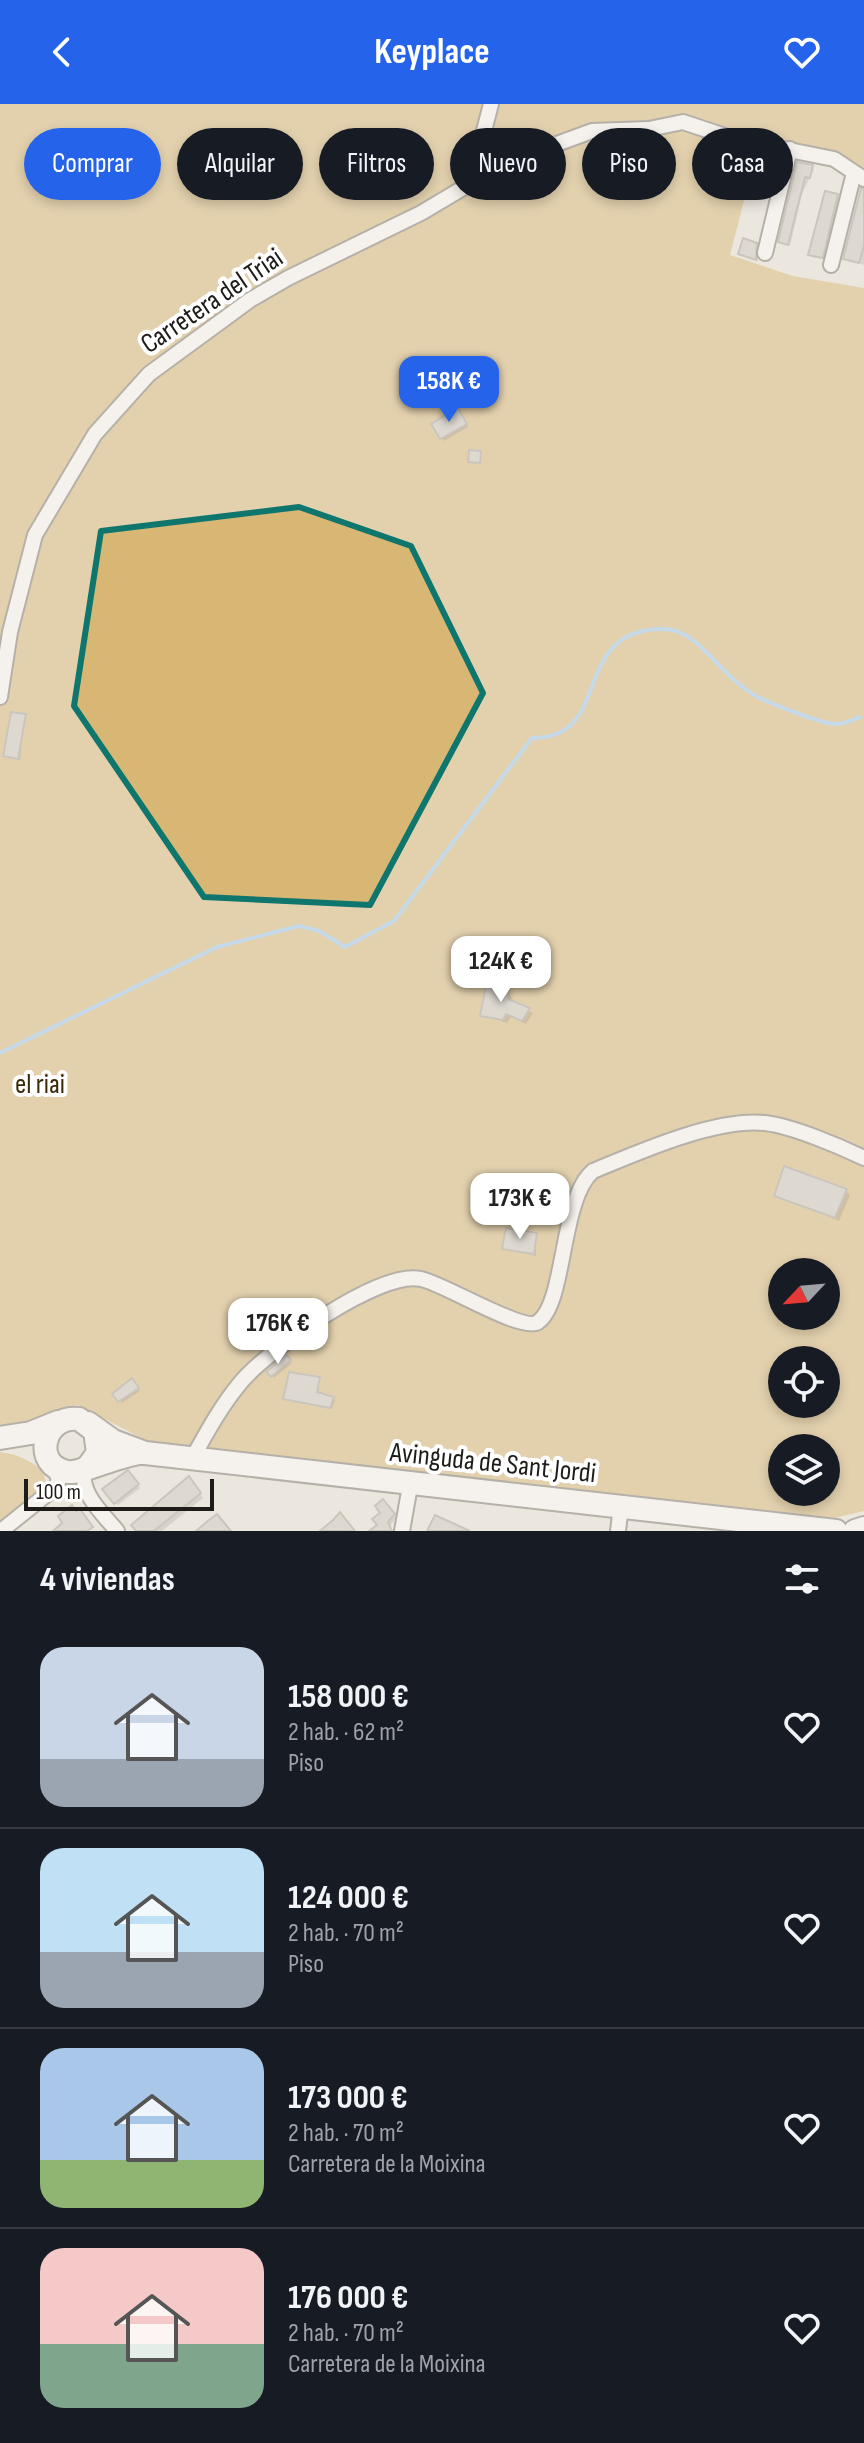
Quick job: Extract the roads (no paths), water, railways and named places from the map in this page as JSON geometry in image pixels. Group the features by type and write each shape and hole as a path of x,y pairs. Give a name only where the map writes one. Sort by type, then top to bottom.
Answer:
{"main road":[{"path":"74,1418 88,1423 99,1442 97,1457 86,1469 66,1472 26,1446 0,1438 31,1433 74,1418"},
{"path":"51,1462 47,1435 59,1421"},
{"name":"Avinguda de Sant Jordi","path":"88,1423 108,1439 145,1453 410,1486 836,1531"},
{"name":"Avinguda de Sant Jordi","path":"86,1469 113,1457 145,1453"},
{"path":"855,1531 864,1528"}],"street":[{"path":"485,128 491,104"},
{"name":"Carretera del Triai","path":"566,141 592,131 649,129 683,122 701,128"},
{"name":"Carretera del Triai","path":"793,150 834,159 859,176"},
{"path":"831,265 859,176"},
{"name":"Carretera del Triai","path":"0,697 10,632 35,535 95,434 126,396 149,374 250,300 450,195"},
{"path":"765,253 778,200"},
{"path":"192,1459 242,1380 295,1336 391,1282 420,1278 474,1300 522,1325 538,1322 544,1316 561,1263 576,1193 582,1180 593,1171 691,1136 740,1124 766,1123 864,1158"},
{"path":"1,1531 56,1487 59,1480 51,1462"},
{"path":"86,1469 89,1494 117,1531"},
{"path":"402,1531 410,1486"},
{"path":"618,1531 621,1506"}],"waterway":[{"path":"0,1053 217,947 299,926 319,931 345,947 394,921 532,738 558,734 574,721 585,704 602,663 615,646 634,633 664,629 684,634 750,692 796,713 837,724 860,717"}],"park label":[{"name":"el riai","path":"40,1084"}]}
